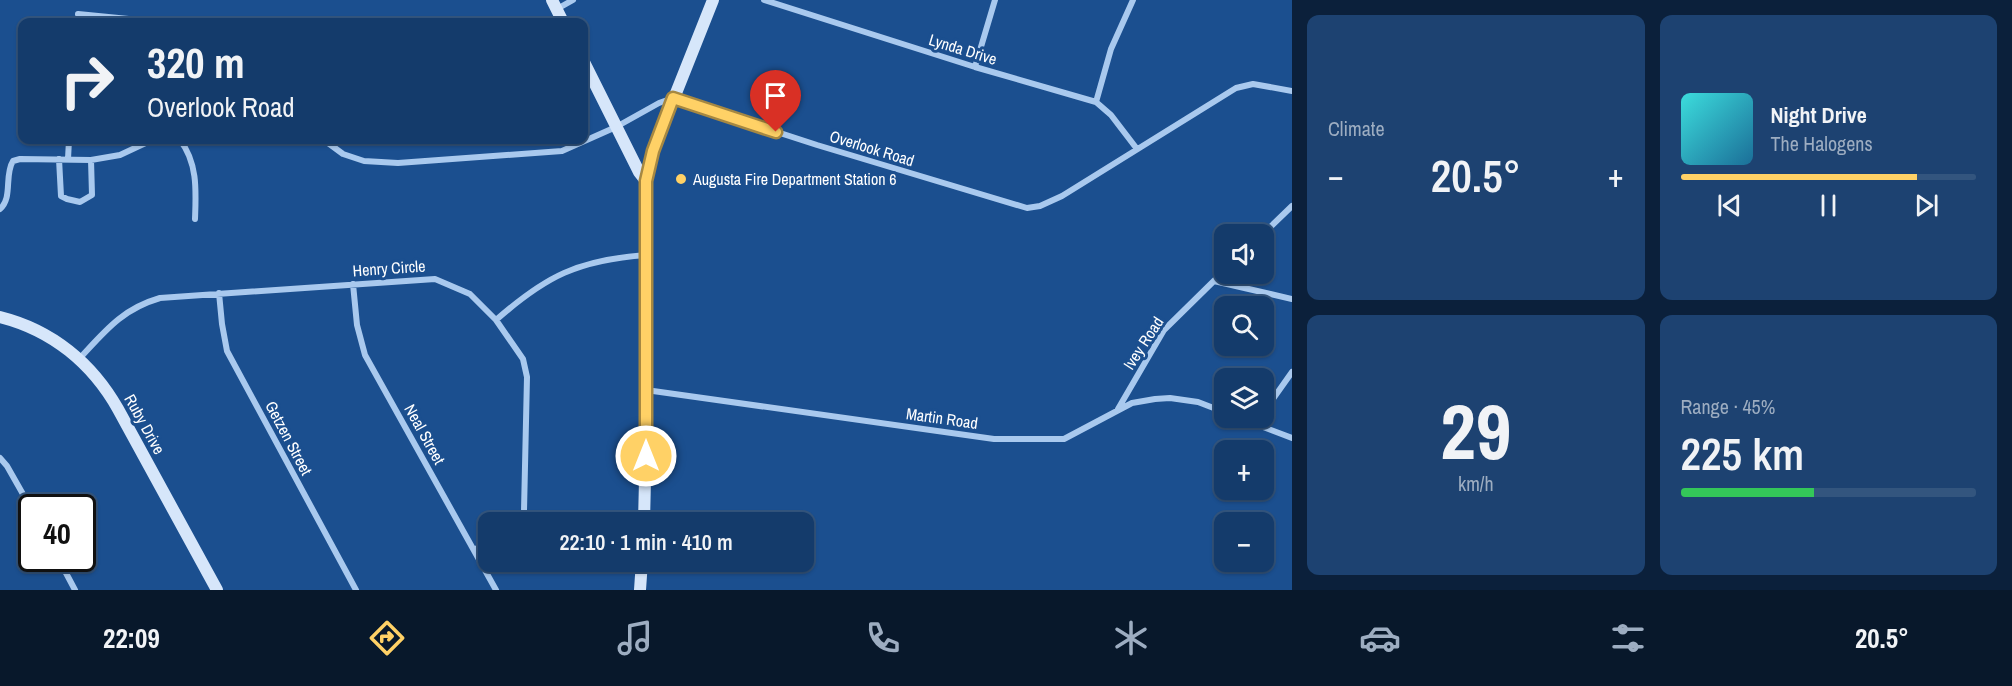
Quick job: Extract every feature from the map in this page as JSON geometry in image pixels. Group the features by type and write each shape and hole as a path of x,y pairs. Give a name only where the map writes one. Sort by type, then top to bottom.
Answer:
{"street":[{"path":"562,18 554,5 573,0"},
{"path":"644,512 646,181 651,157 673,98 714,0"},
{"name":"Lynda Drive","path":"764,0 975,67 1096,102 1112,115 1137,149"},
{"path":"975,67 994,0"},
{"path":"1096,102 1110,48 1133,0"},
{"path":"78,14 118,18"},
{"path":"588,70 639,172 646,181"},
{"name":"Overlook Road","path":"673,98 828,149 1027,208 1040,206 1062,196 1236,88 1252,84 1292,91"},
{"path":"588,139 673,98"},
{"path":"68,159 69,144"},
{"path":"0,209 6,201 9,172 13,161 20,159 91,160 120,155 143,144"},
{"path":"182,144 195,175 195,219"},
{"path":"329,144 343,154 364,161 398,162 562,151 578,144"},
{"path":"59,159 61,196 67,200 80,202 92,195 91,160"},
{"path":"1273,224 1292,206"},
{"path":"496,320 524,296 562,273 606,259 646,255"},
{"name":"Henry Circle","path":"79,359 114,320 134,308 160,298 435,279 470,294 496,320 523,359 527,377 523,512"},
{"name":"Ivey Road","path":"1118,409 1164,330 1214,281"},
{"name":"Neal Street","path":"353,284 357,325 365,355 496,590"},
{"path":"1227,284 1292,299"},
{"name":"Getzen Street","path":"219,293 227,351 356,590"},
{"name":"Ruby Drive","path":"0,317 35,330 56,341 79,359 110,395 217,590"},
{"path":"1274,397 1292,372"},
{"name":"Martin Road","path":"646,390 994,439 1064,439 1118,409 1144,400 1170,398 1198,402 1214,408"},
{"path":"1266,428 1292,438"},
{"path":"0,458 23,494"},
{"path":"474,550 478,548"},
{"path":"65,572 75,590"},
{"path":"640,590 641,572"}],"place":[{"name":"Augusta Fire Department Station 6","path":"681,179"}],"route":[{"path":"646,456 646,181 653,151 673,98 776,132"}]}
